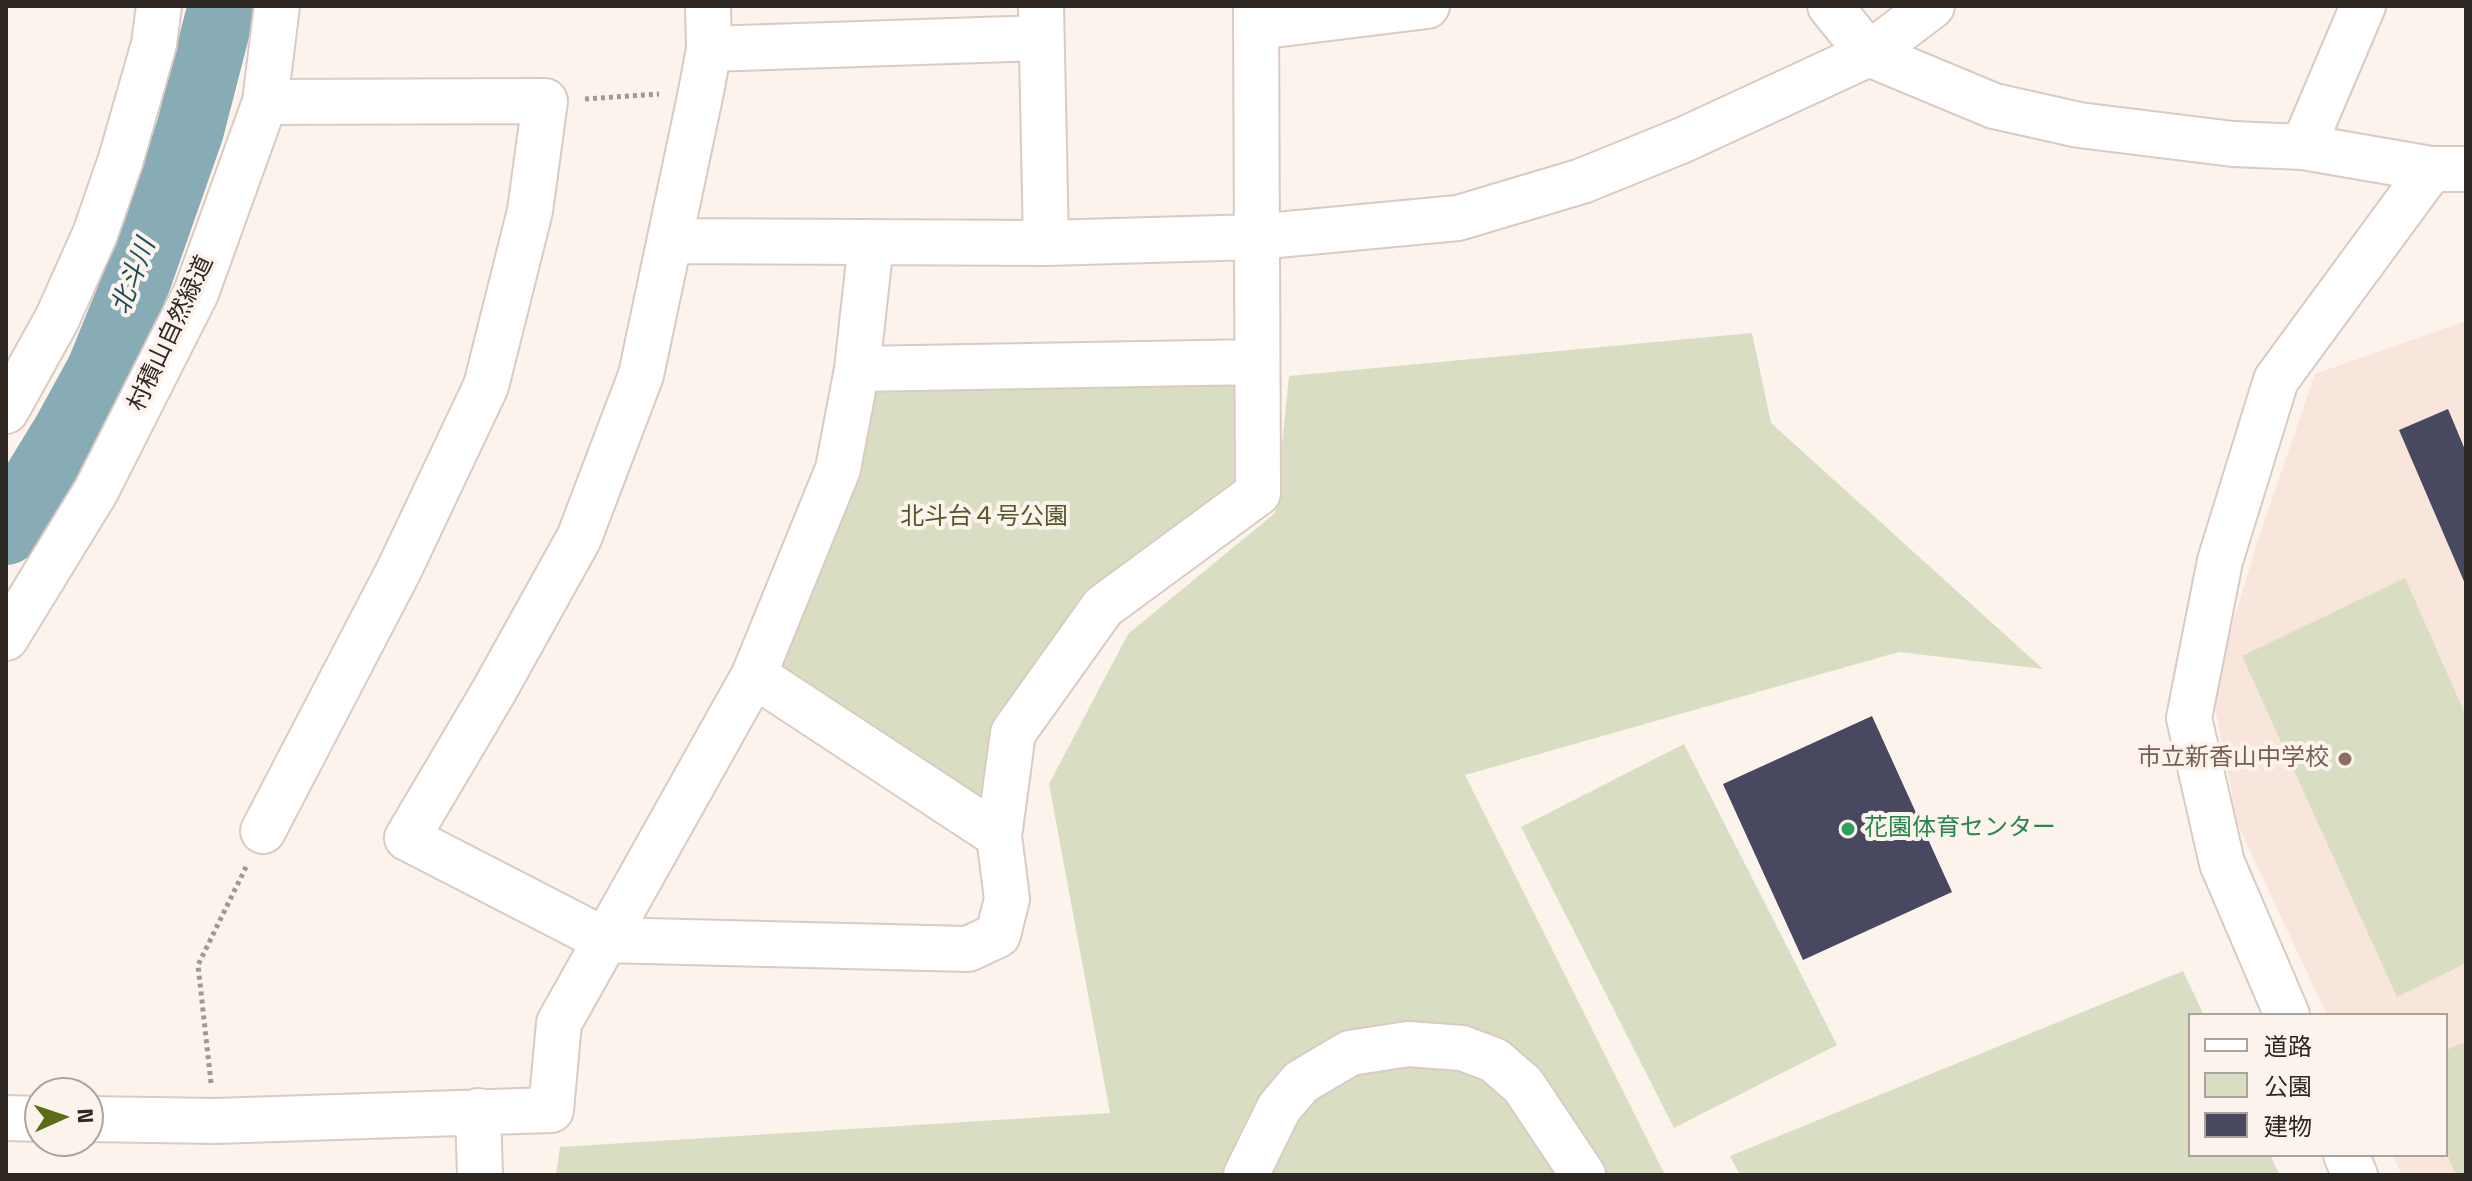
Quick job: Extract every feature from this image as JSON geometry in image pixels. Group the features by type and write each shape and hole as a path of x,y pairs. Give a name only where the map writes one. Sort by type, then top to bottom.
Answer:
{"street":[{"path":"12,384 57,319 95,234 121,159 154,44 159,6"},
{"name":"村積山自然緑道","path":"6,638 96,491 196,293 265,102 277,6"},
{"path":"708,6 709,49 641,375 579,538 407,838 605,940 968,949 998,935 1007,899 999,836 1013,733 1103,607 1258,493 1257,16 1427,6"},
{"path":"1830,6 1869,54 1994,106 2079,125 2233,144 2303,147 2448,169"},
{"path":"671,241 1046,243 1256,237 1458,218 1582,181 1683,140 1869,54 1932,6"},
{"path":"2303,147 2363,6"},
{"path":"709,49 1041,22 1046,243"},
{"path":"263,831 399,570 486,386 530,211 545,101 265,102"},
{"path":"2286,1013 2222,863 2189,718 2220,561 2276,380 2448,169"},
{"path":"104,1119 215,1121 551,1110 559,1023 754,675 838,469 857,369 871,243"},
{"path":"857,369 1257,362"},
{"path":"754,675 999,836"},
{"path":"1246,1175 1279,1108 1301,1082 1350,1053 1408,1044 1462,1048 1494,1060 1523,1085 1583,1175"},
{"path":"478,1111 480,1175"}],"path":[{"path":"545,101 701,92"},
{"path":"215,1121 198,965 263,831"}],"shaded area":[{"name":"市立新香山中学校","path":"2466,321 2466,1175 2402,1175 2394,1157 2448,1157 2448,1013 2326,1013 2238,825 2212,692 2258,540 2315,374"}],"green space":[{"path":"1752,333 1771,423 2043,669 1899,652 1465,775 1665,1175 556,1175 560,1147 1110,1113 1049,784 1128,634 1275,513 1289,376"},
{"name":"北斗台４号公園","path":"1242,375 1244,487 1092,596 988,813 774,670 870,389"},
{"path":"2405,578 2466,716 2466,963 2397,997 2242,656"},
{"path":"1684,744 1837,1045 1674,1128 1521,827"},
{"path":"2183,971 2203,1013 2188,1013 2188,1157 2271,1157 2280,1175 1740,1175 1730,1156"},
{"path":"2466,1042 2466,1175 2456,1175 2448,1157 2448,1049"}],"building":[{"path":"2448,409 2466,452 2466,586 2399,430"},
{"path":"1872,716 1952,892 1803,960 1723,784"}],"waterway":[{"name":"北斗川","path":"6,531 100,371 138,278 190,130 222,6"}],"place":[{"name":"市立新香山中学校","path":"2345,759"},
{"name":"花園体育センター","path":"1848,829"}]}
